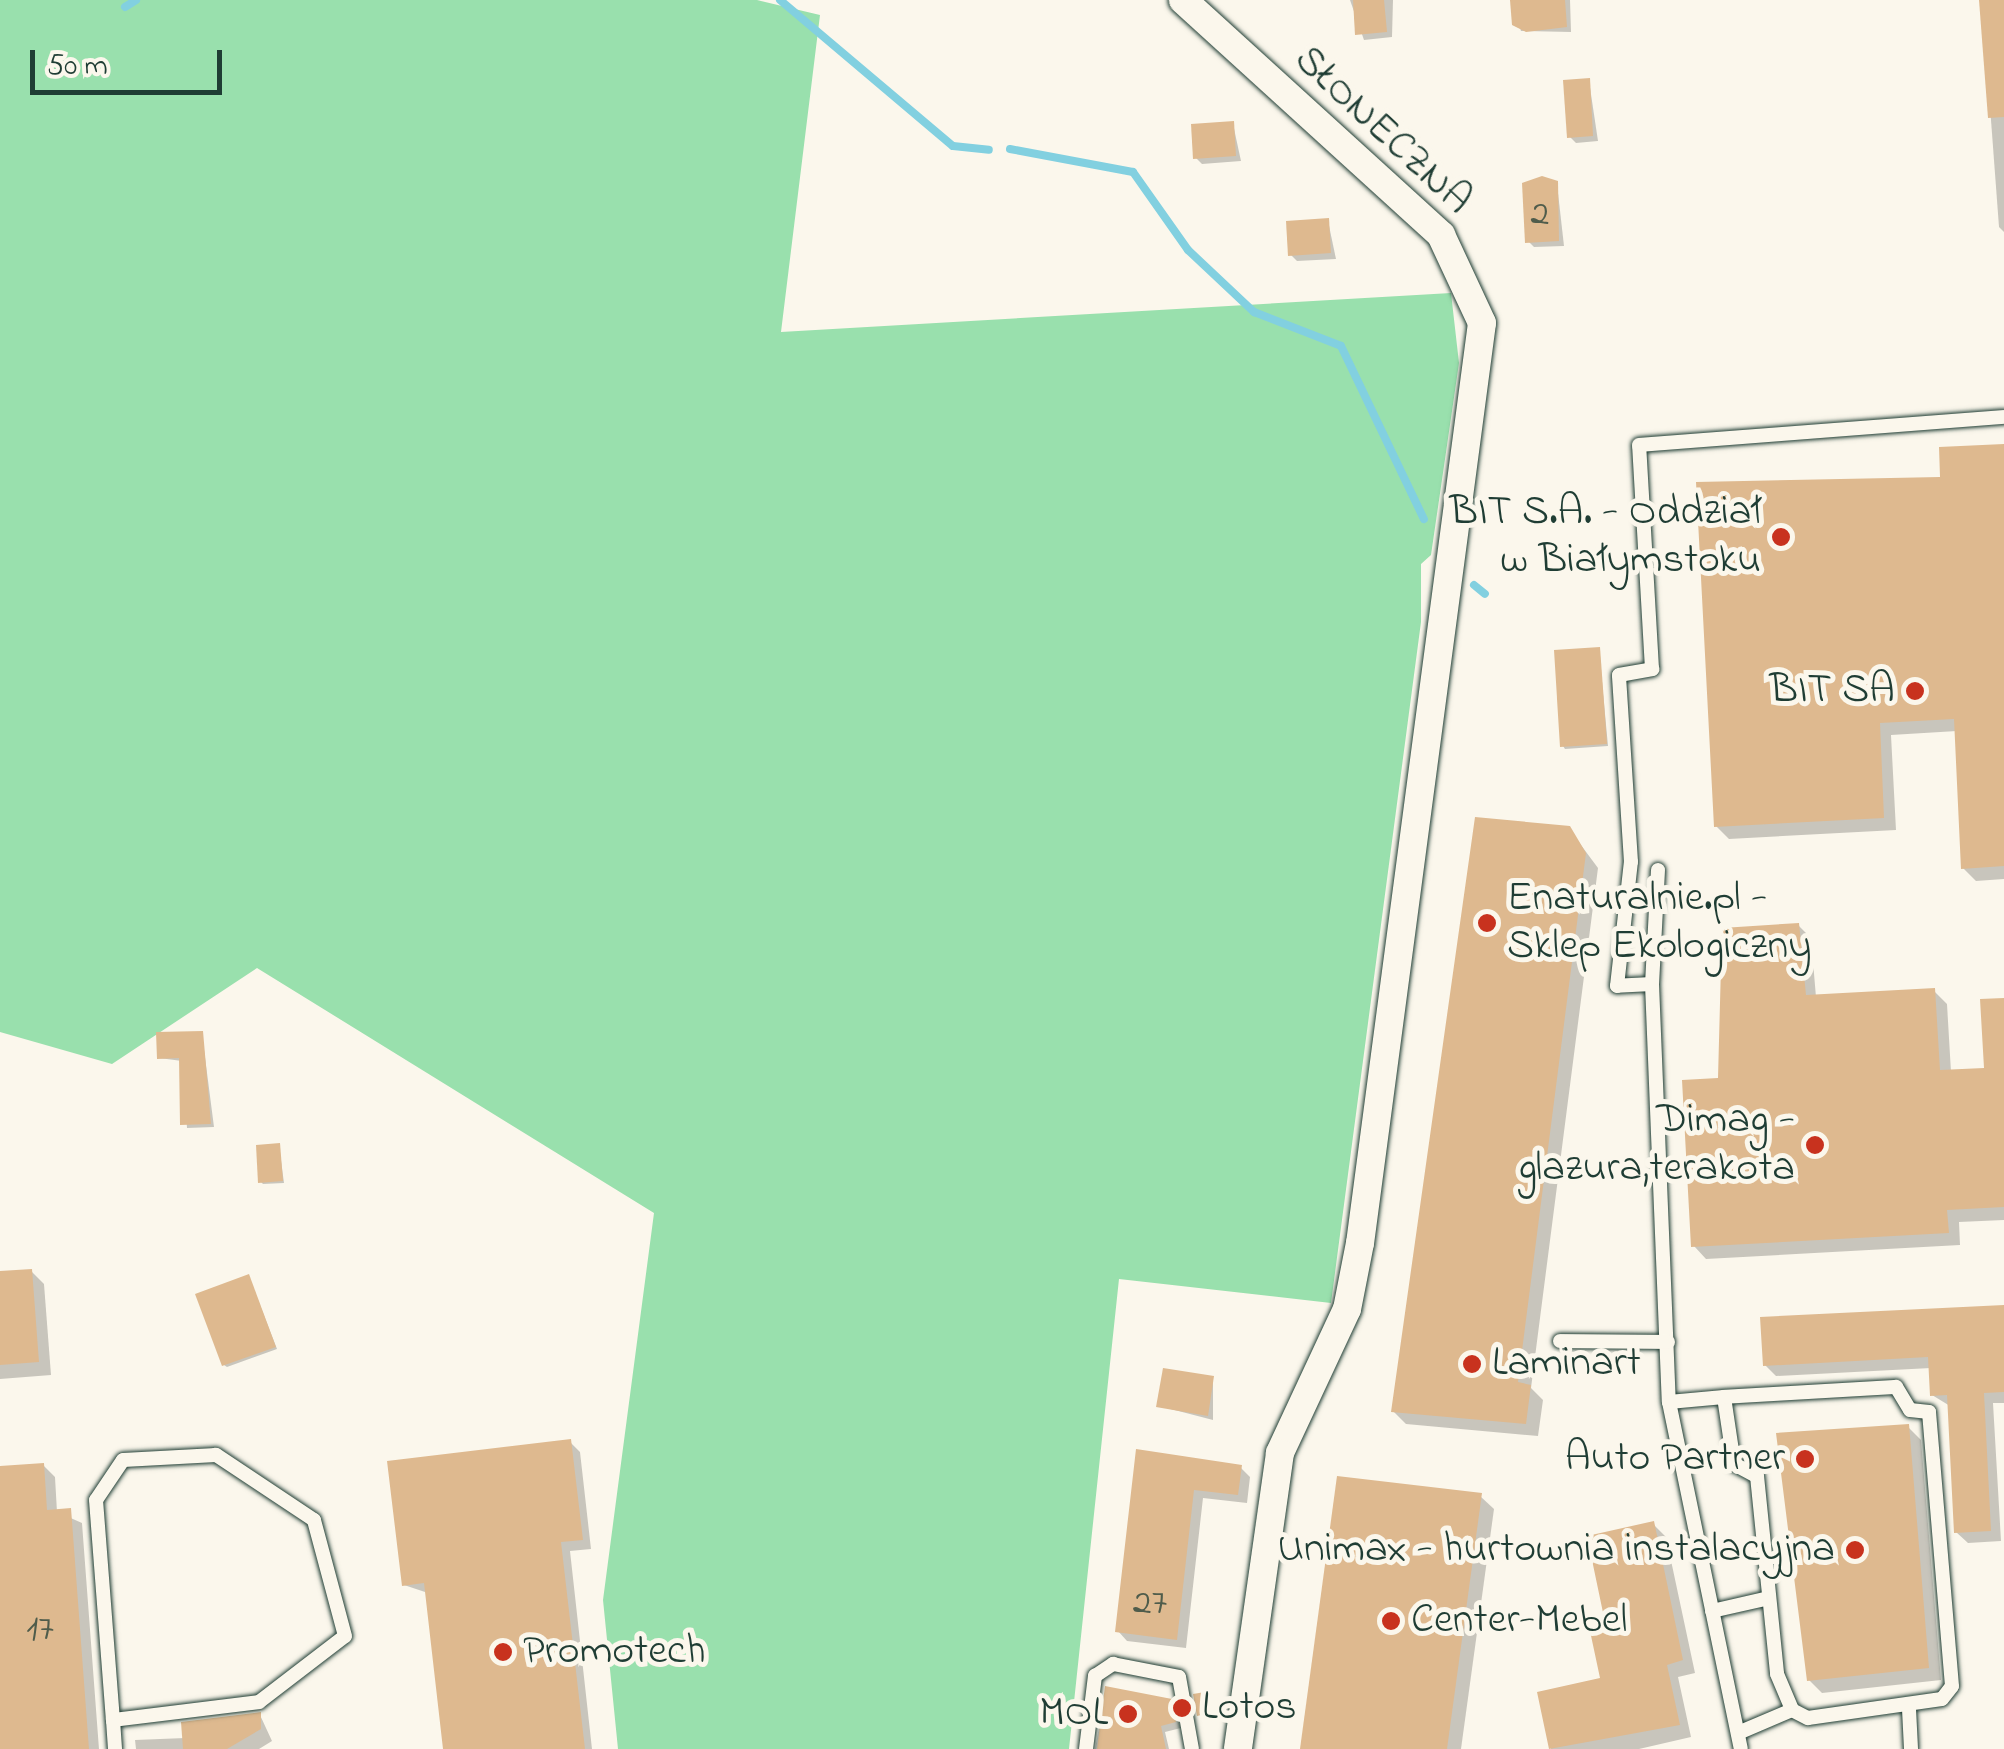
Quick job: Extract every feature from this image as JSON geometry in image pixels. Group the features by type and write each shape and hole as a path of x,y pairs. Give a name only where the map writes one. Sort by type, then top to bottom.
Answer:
{"street":[{"name":"SŁONECZNA","path":"1184,0 1441,235 1472,287 1480,361 1360,1242 1347,1309 1280,1453 1238,1749"}],"lane":[{"path":"1652,984 1617,986 1631,862 1619,675 1652,669 1639,445 2004,417"},
{"path":"1658,870 1652,984 1669,1402 1741,1749"},
{"path":"1560,1342 1668,1342"},
{"path":"1669,1402 1724,1397 1896,1387 1910,1410 1929,1412 1952,1686 1942,1699 1909,1709 1808,1718 1792,1710 1781,1693 1756,1476 1734,1464 1724,1397"},
{"path":"113,1720 259,1702 345,1636 314,1520 216,1455 123,1460 96,1500 113,1720 116,1749"},
{"path":"1712,1611 1769,1598"},
{"path":"1086,1749 1095,1676 1113,1664 1179,1677 1192,1749"},
{"path":"1909,1709 1911,1749"},
{"path":"1738,1733 1792,1710"}],"green space":[{"path":"0,0 757,0 820,15 781,332 1451,293 1459,363 1431,555 1421,564 1421,622 1331,1303 1119,1279 1069,1749 618,1749 603,1600 654,1213 257,968 112,1064 0,1032"}],"building":[{"path":"1353,0 1384,0 1387,32 1355,35"},
{"path":"1510,0 1565,0 1567,27 1526,32 1512,25"},
{"path":"1979,0 2004,0 2004,117 1988,118"},
{"path":"1590,78 1593,136 1567,138 1563,80"},
{"path":"1234,121 1236,156 1193,159 1191,124"},
{"path":"1542,176 1558,181 1559,241 1525,243 1522,183"},
{"path":"1329,218 1331,253 1288,256 1286,221"},
{"path":"2004,444 2004,866 1961,869 1954,719 1880,723 1884,818 1714,827 1696,482 1940,477 1939,447"},
{"path":"1600,647 1607,744 1560,747 1554,650"},
{"path":"1475,817 1570,826 1586,853 1518,1382 1531,1385 1526,1424 1391,1412"},
{"name":"Dimag - glazura,terakota","path":"1799,923 1806,995 1935,988 1940,1070 1984,1068 1980,999 2004,998 2004,1207 1947,1210 1949,1233 1691,1247 1682,1080 1718,1078 1722,928"},
{"path":"203,1031 211,1124 180,1125 179,1058 157,1059 156,1032"},
{"path":"280,1143 283,1181 258,1183 256,1145"},
{"path":"32,1269 39,1362 0,1365 0,1271"},
{"path":"249,1274 276,1347 222,1366 195,1294"},
{"path":"2004,1305 2004,1392 1984,1393 1991,1531 1954,1533 1947,1395 1930,1396 1928,1357 1763,1366 1760,1317"},
{"path":"1163,1368 1214,1376 1208,1416 1156,1407"},
{"name":"Unimax - hurtownia instalacyjna","path":"1909,1424 1929,1668 1807,1681 1776,1433"},
{"path":"571,1439 583,1540 561,1542 585,1749 443,1749 424,1583 402,1586 387,1461"},
{"path":"1136,1449 1242,1465 1238,1495 1194,1490 1177,1640 1115,1632"},
{"path":"44,1463 47,1510 71,1508 89,1749 0,1749 0,1466"},
{"name":"Center-Mebel","path":"1337,1476 1482,1493 1447,1749 1300,1749"},
{"path":"1654,1521 1683,1660 1667,1665 1680,1725 1549,1749 1537,1692 1600,1678 1590,1631 1606,1627 1587,1536"},
{"name":"MOL","path":"1105,1686 1172,1699 1176,1722 1161,1726 1166,1749 1097,1749"},
{"path":"1205,1692 1209,1713 1197,1716 1193,1694"},
{"path":"261,1712 261,1729 227,1749 183,1749 181,1722"}],"waterway":[{"path":"125,7 136,0"},
{"path":"780,0 953,146 989,150"},
{"path":"1010,149 1133,172 1188,250 1254,312 1341,346 1424,519"},
{"path":"1474,585 1485,594"}],"place":[{"name":"BIT S.A. - Oddział w Białymstoku","path":"1781,537"},
{"name":"BIT SA","path":"1915,691"},
{"name":"Enaturalnie.pl - Sklep Ekologiczny","path":"1487,923"},
{"name":"Dimag - glazura,terakota","path":"1815,1145"},
{"name":"Laminart","path":"1472,1364"},
{"name":"Auto Partner","path":"1805,1459"},
{"name":"Unimax - hurtownia instalacyjna","path":"1855,1550"},
{"name":"Center-Mebel","path":"1391,1621"},
{"name":"Promotech","path":"503,1652"},
{"name":"Lotos","path":"1182,1708"},
{"name":"MOL","path":"1128,1714"}]}
